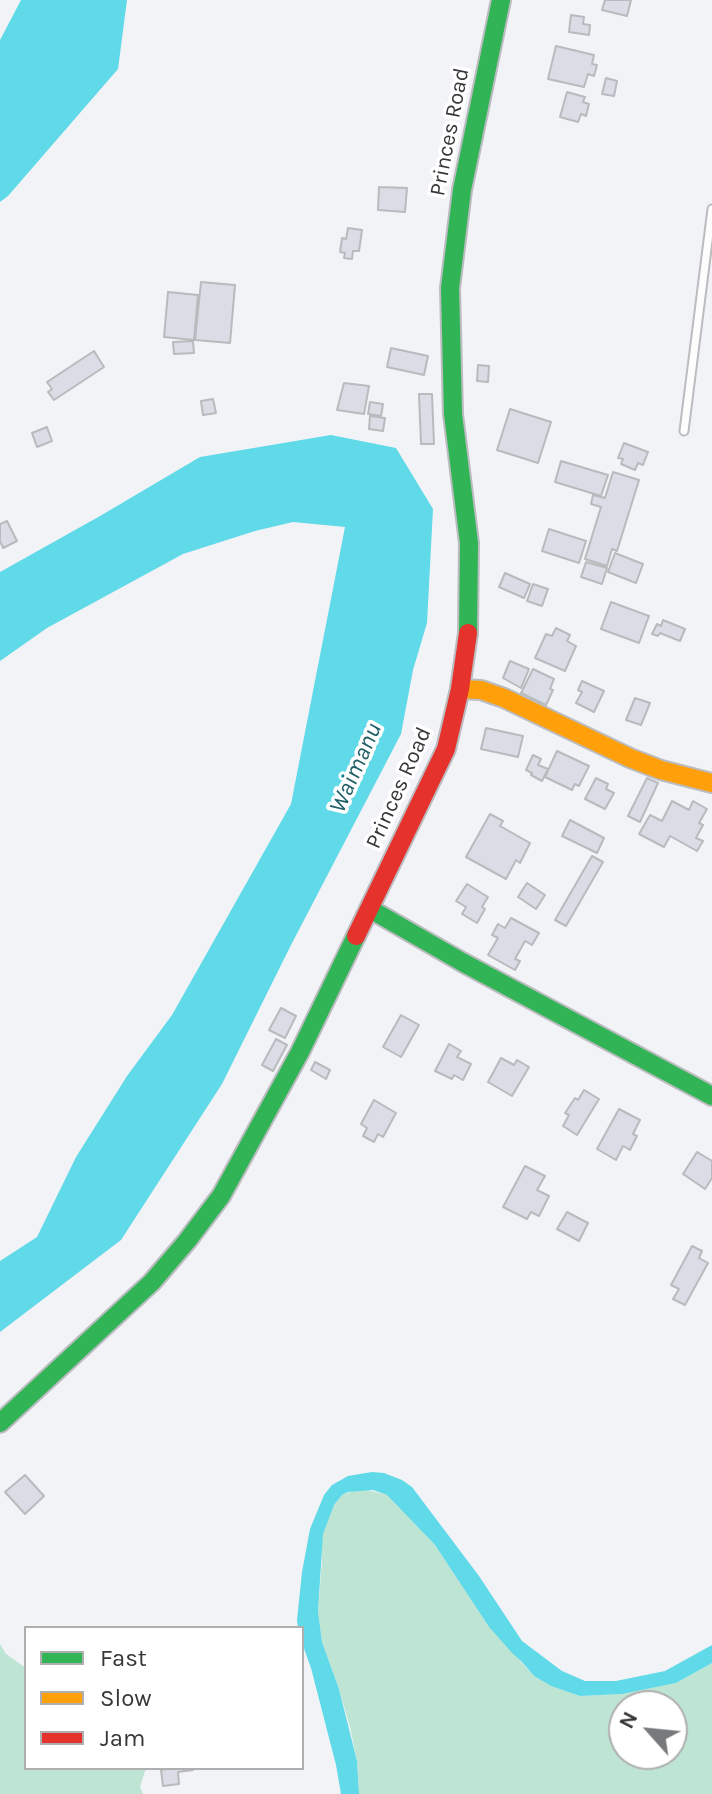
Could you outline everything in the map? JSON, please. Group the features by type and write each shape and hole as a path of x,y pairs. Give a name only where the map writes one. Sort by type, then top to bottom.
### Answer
{"main road":[{"name":"Princes Road","path":"0,1423 152,1282 221,1196 300,1052 446,749 460,689 468,631 469,543 453,414 450,288 462,190 501,0"},
{"path":"460,689 481,690 504,698 630,758 661,770 712,783"},
{"path":"370,909 712,1096"}],"lane":[{"path":"684,431 712,209"}],"green space":[{"path":"367,1490 387,1495 435,1545 489,1627 534,1676 580,1696 608,1695 608,1770 688,1770 688,1690 642,1690 676,1683 712,1663 712,1794 359,1794 357,1761 350,1727 322,1642 318,1611 324,1528 342,1495"},
{"path":"0,1644 6,1654 24,1667 24,1770 146,1770 140,1787 143,1794 0,1794"}],"water":[{"path":"21,0 127,0 118,69 0,202 0,40"},
{"name":"Waimanu","path":"331,435 396,448 433,509 427,623 413,670 401,734 222,1084 121,1240 0,1332 0,1261 37,1237 76,1157 127,1076 172,1015 291,804 345,527 293,522 183,554 47,628 0,661 0,572 200,457"},
{"path":"372,1472 384,1473 412,1487 479,1576 522,1641 562,1671 585,1681 616,1681 665,1671 712,1645 712,1663 676,1683 642,1690 608,1690 608,1695 580,1696 551,1686 534,1676 489,1627 435,1545 387,1495 373,1490 348,1492 334,1505 323,1534 318,1611 322,1642 339,1689 357,1761 359,1794 341,1794 304,1649 304,1626 298,1626 297,1620 310,1529 324,1495 332,1485 348,1476"}],"building":[{"path":"605,0 631,0 627,16 602,10"},
{"path":"571,15 584,17 583,24 590,25 589,35 569,32"},
{"path":"556,46 594,55 592,64 597,65 594,76 588,74 584,87 548,79"},
{"path":"606,78 617,81 614,96 602,94"},
{"path":"567,92 585,97 583,102 589,104 586,116 581,114 578,122 560,117"},
{"path":"379,187 407,188 405,212 378,210"},
{"path":"348,228 362,230 359,251 353,251 352,259 344,258 345,253 340,252 342,238 346,239"},
{"path":"201,282 235,285 230,343 195,340"},
{"path":"168,292 198,295 194,340 164,337"},
{"path":"193,341 194,353 174,354 173,342"},
{"path":"391,348 428,356 424,375 387,367"},
{"path":"94,351 104,367 54,400 48,392 52,389 47,382"},
{"path":"478,365 489,366 488,382 477,381"},
{"path":"344,383 369,386 364,414 337,410"},
{"path":"419,394 432,394 434,444 421,444"},
{"path":"213,399 216,413 203,415 201,401"},
{"path":"370,402 383,404 381,416 368,414"},
{"path":"510,409 551,422 538,463 497,450"},
{"path":"370,416 385,418 383,431 369,429"},
{"path":"47,427 52,441 37,447 32,433"},
{"path":"624,443 648,452 643,465 638,463 635,470 621,464 623,459 618,458"},
{"path":"561,461 608,475 601,496 555,482"},
{"path":"613,472 639,480 617,551 612,549 607,566 585,559 601,507 591,504 593,495 605,498"},
{"path":"7,521 17,541 3,548 0,524"},
{"path":"549,529 586,541 579,563 542,551"},
{"path":"615,553 643,564 636,583 608,572"},
{"path":"586,562 607,568 602,584 581,577"},
{"path":"505,573 530,584 524,598 499,587"},
{"path":"533,584 548,589 542,606 527,601"},
{"path":"611,602 649,616 639,643 601,629"},
{"path":"663,620 685,629 680,641 660,633 658,636 652,634"},
{"path":"556,628 570,635 567,641 576,646 565,671 535,658 546,634 552,636"},
{"path":"510,661 529,669 521,688 503,678"},
{"path":"533,669 554,679 546,705 521,693"},
{"path":"582,681 604,691 594,712 576,703 582,692 578,690"},
{"path":"635,698 650,703 641,725 626,720"},
{"path":"486,728 523,736 518,757 481,749"},
{"path":"557,751 589,766 579,786 575,784 572,790 545,777"},
{"path":"533,755 541,759 538,765 548,769 542,781 526,770"},
{"path":"596,778 608,784 606,789 614,793 605,809 585,799"},
{"path":"647,778 658,783 640,822 628,816"},
{"path":"672,801 689,810 693,801 707,809 699,823 703,825 696,838 703,841 697,851 670,836 664,847 639,834 650,815 662,821"},
{"path":"490,814 503,821 500,826 530,843 520,863 516,860 506,879 466,857"},
{"path":"570,820 604,838 597,853 562,836"},
{"path":"592,856 603,862 566,926 555,920"},
{"path":"527,883 545,895 536,909 518,897"},
{"path":"467,884 488,897 477,923 462,914 466,907 456,901"},
{"path":"511,918 539,933 532,945 525,941 515,959 520,961 515,970 488,955 498,938 492,935 498,924 505,928"},
{"path":"281,1008 296,1016 285,1038 269,1030"},
{"path":"401,1015 419,1025 401,1057 383,1047"},
{"path":"276,1039 287,1045 273,1071 262,1065"},
{"path":"449,1044 461,1051 457,1057 471,1064 463,1080 454,1075 452,1079 435,1071"},
{"path":"501,1058 514,1065 517,1060 529,1067 512,1096 488,1082"},
{"path":"315,1062 330,1070 326,1079 311,1070"},
{"path":"584,1090 599,1099 577,1135 563,1126 569,1115 565,1113"},
{"path":"374,1100 396,1113 383,1137 378,1134 374,1142 363,1136 367,1128 361,1124"},
{"path":"619,1109 640,1120 630,1150 623,1146 616,1160 597,1149"},
{"path":"697,1152 712,1161 712,1178 705,1189 683,1174"},
{"path":"525,1166 545,1176 537,1190 549,1196 539,1216 531,1212 527,1219 503,1207"},
{"path":"567,1212 588,1223 579,1241 557,1229"},
{"path":"692,1246 702,1251 699,1258 708,1263 685,1305 673,1299 679,1289 671,1285"},
{"path":"25,1475 44,1496 25,1514 5,1492"},
{"path":"161,1770 193,1770 178,1772 179,1784 163,1786"}],"traffic: fast":[{"path":"468,633 469,543 453,414 450,288 462,190 501,0"},
{"path":"370,909 712,1096"},
{"path":"0,1423 152,1282 221,1196 300,1052 356,936"}],"traffic: slow":[{"path":"460,689 481,690 504,698 630,758 661,770 712,783"}],"traffic: jam":[{"path":"356,936 446,749 460,689 468,633"}]}
